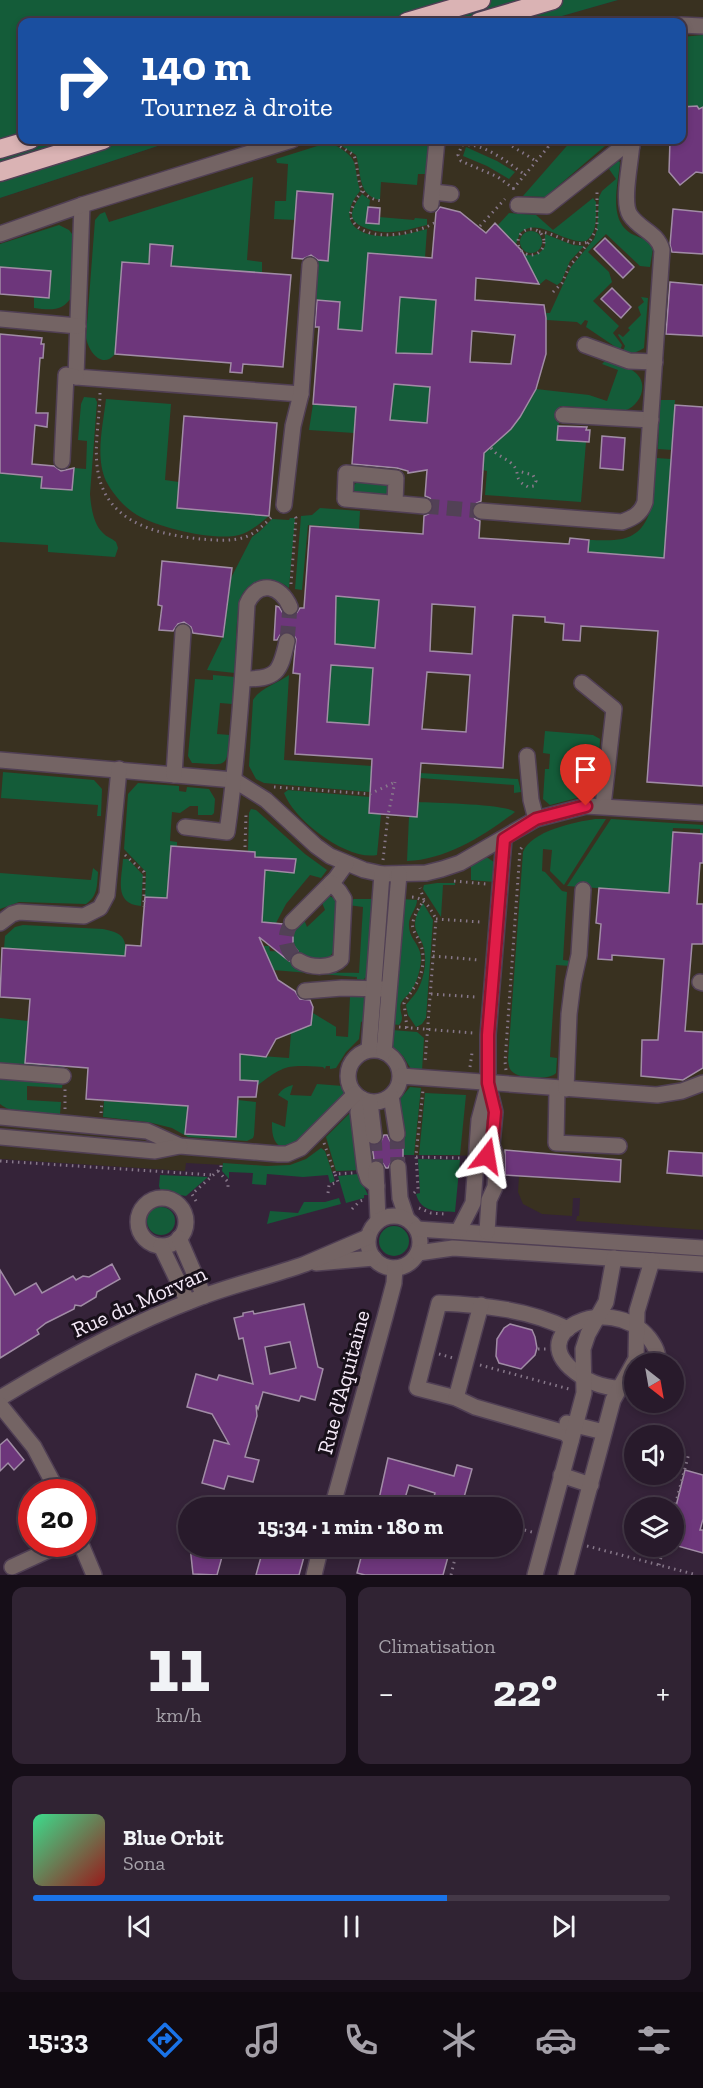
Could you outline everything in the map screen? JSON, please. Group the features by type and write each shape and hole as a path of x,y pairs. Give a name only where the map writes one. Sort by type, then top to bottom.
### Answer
{"highway":[{"path":"420,18 481,0"},
{"path":"492,18 553,0"},
{"path":"0,149 18,144"},
{"path":"0,172 90,144"}],"street":[{"path":"686,25 703,26"},
{"path":"0,234 82,205 279,144"},
{"path":"437,144 432,198 451,194"},
{"path":"518,205 547,206 628,144"},
{"path":"481,511 622,522 637,515 645,502 662,250 656,238 632,219 626,207 632,144"},
{"path":"76,377 82,205"},
{"path":"284,505 293,426 301,394 310,264"},
{"path":"0,319 78,326"},
{"path":"585,345 629,361 656,362"},
{"path":"62,461 66,375 301,394"},
{"path":"563,415 651,420"},
{"path":"395,503 424,506"},
{"path":"184,827 227,832 243,679 247,604 249,598 261,588 269,588 282,593 290,607"},
{"path":"174,775 183,632"},
{"path":"243,679 264,678 276,672 281,666 287,640"},
{"path":"582,683 614,709 603,806"},
{"path":"527,756 531,800 536,819"},
{"path":"0,760 234,780 266,800 316,846 346,864 382,874 395,867 415,874 434,872 460,863 536,819 586,806 703,813"},
{"path":"0,923 19,912 84,916 100,908 107,895 119,769"},
{"path":"487,1232 489,1200 495,1187 495,1156 492,1145 495,1112 481,1035 504,839"},
{"path":"291,922 331,883 346,864"},
{"path":"377,1051 395,867"},
{"path":"377,1051 386,1026 382,989 382,874"},
{"path":"299,962 308,966 331,966 341,959 344,899 331,883"},
{"path":"583,890 579,955 569,1014 556,1143 619,1146"},
{"path":"305,991 342,988 382,989"},
{"path":"0,1117 147,1131 180,1146 222,1151 287,1154 301,1148 362,1099 378,1102 391,1096 400,1084 401,1076 396,1061 377,1051 356,1057 349,1070 349,1083 362,1099 373,1132 397,1130 391,1096"},
{"path":"0,1071 64,1079"},
{"path":"401,1076 657,1095 682,1091 703,1083"},
{"path":"459,1230 473,1203 478,1120 488,1083"},
{"path":"362,1099 358,1112 365,1170 368,1179 377,1186"},
{"path":"0,1137 155,1151 180,1146"},
{"path":"398,1167 400,1198 412,1224 420,1237 418,1253 404,1266 385,1267 374,1258 368,1246 368,1237 378,1221 387,1216 397,1216 412,1224 459,1230 703,1248"},
{"path":"376,1168 378,1221"},
{"path":"155,1199 170,1200 182,1209 185,1226 179,1238 174,1243 161,1246 149,1243 141,1234 140,1213 148,1202 155,1199"},
{"name":"Rue du Morvan","path":"0,1398 97,1342 188,1302 304,1264 368,1237"},
{"path":"179,1238 204,1296"},
{"path":"161,1246 188,1302"},
{"path":"418,1253 453,1248 703,1264"},
{"name":"Rue du Morvan","path":"304,1264 374,1258"},
{"path":"535,1575 584,1393 583,1350 588,1334 608,1297 614,1258"},
{"path":"637,1353 638,1306 652,1261"},
{"name":"Rue d'Aquitaine","path":"335,1497 385,1317 395,1268"},
{"path":"567,1329 555,1322 494,1306 439,1303 417,1388 562,1432 567,1434 571,1441"},
{"path":"456,1398 481,1305"},
{"path":"624,1387 607,1387 583,1378 568,1366 561,1356 559,1344 567,1329 577,1322 599,1317 619,1320 636,1326 654,1344 658,1353"},
{"path":"566,1575 613,1400 624,1390"},
{"path":"456,1398 477,1399 604,1432"},
{"path":"0,1404 34,1447 51,1479"},
{"path":"561,1475 591,1485"},
{"path":"12,1567 34,1557"},
{"path":"86,1557 94,1575"},
{"path":"314,1575 318,1557"}],"path":[{"path":"336,144 354,155 362,191 371,200 382,201"},
{"path":"514,189 498,177 460,160 458,155 462,145 469,144 487,151 509,162 525,175"},
{"path":"508,144 536,162"},
{"path":"543,144 548,147"},
{"path":"480,226 551,144"},
{"path":"362,191 350,214 354,224 368,232 396,234 426,228 436,222"},
{"path":"554,292 562,283 576,255 590,241 597,228 597,192"},
{"path":"539,232 544,239 542,248 536,254 524,252 518,242 521,234 532,229 574,243 590,241"},
{"path":"100,379 97,469 103,490 113,504 125,516 156,531 174,536 222,540 247,537 284,505 296,518 290,607"},
{"path":"491,448 496,455 518,471 533,475 536,481 534,486 528,487 522,483 518,478 518,471"},
{"path":"268,787 370,794 395,782 382,860 395,867"},
{"path":"509,1084 510,1074 505,1062 520,850 531,838"},
{"path":"120,862 121,853 144,873 144,908"},
{"path":"406,1028 403,1006 418,985 423,959 422,950 412,926 413,919 424,900 415,874"},
{"path":"484,883 484,893"},
{"path":"480,932 482,912"},
{"path":"436,919 481,922"},
{"path":"478,969 479,951"},
{"path":"433,956 478,960"},
{"path":"475,1006 477,988"},
{"path":"430,994 476,997"},
{"path":"468,1082 481,1035 474,1024"},
{"path":"386,1026 508,1038"},
{"path":"64,1079 65,1112"},
{"path":"417,1158 462,1158 462,1155"},
{"path":"0,1161 213,1175"},
{"path":"196,1201 192,1194 221,1168 221,1161"},
{"path":"218,1171 228,1182 228,1191"},
{"path":"328,1193 329,1185 338,1182 335,1174 359,1172"},
{"path":"352,1209 360,1201"},
{"path":"538,1349 546,1349"},
{"path":"433,1353 569,1389"},
{"path":"677,1497 689,1453"},
{"path":"523,1530 545,1535"},
{"path":"575,1543 697,1575"},
{"path":"451,1575 455,1557"},
{"path":"659,1565 661,1557"}],"shaded area":[{"path":"618,0 703,0 703,1230 576,1221 579,1216 580,1198 573,1198 572,1216 542,1214 523,1204 518,1192 519,1176 503,1175 504,1156 403,1155 404,1167 332,1172 186,1163 185,1171 0,1159 0,198 164,144 686,144 686,18 555,18"}],"green space":[{"path":"0,0 618,0 555,18 18,18 18,144 164,144 0,198"},
{"path":"703,35 703,107 699,109 697,106 691,108 686,105 686,37"},
{"path":"324,144 333,144 354,161 360,191 354,199 349,215 354,227 369,234 385,236 403,235 427,229 425,258 368,253 354,433 309,430 313,404 338,405 344,330 338,329 340,302 312,299 314,260 328,260 333,194 297,191 295,220 274,219 275,201 286,201 288,164 277,163 276,159"},
{"path":"339,144 429,144 426,174 418,174 417,185 381,182 380,200 367,194 364,189 356,155"},
{"path":"568,144 607,144 545,197 523,196"},
{"path":"466,147 515,172 509,179 463,156"},
{"path":"618,161 620,162 616,203 620,221 626,229 647,241 653,248 650,267 640,266 606,234 588,252 609,272 612,282 593,301 619,326 613,333 622,345 620,350 586,327 588,321 585,320 581,325 577,322 547,320 546,313 550,313 571,267 594,239 597,230 599,197 602,191 616,179 609,169"},
{"path":"253,177 247,260 262,262 262,273 122,262 115,354 105,360 96,357 86,337 95,220 100,214 105,212 109,222"},
{"path":"362,194 370,200 367,223 379,224 379,217 414,220 415,218 427,219 427,225 402,231 385,232 361,226 353,219 352,211"},
{"path":"593,198 596,202 595,223 593,233 586,241 569,239 535,228 520,233 516,244 498,225 509,213 536,215 553,230"},
{"path":"59,225 69,230 75,238 72,296 65,305 60,307 34,308 34,297 49,298 51,271 0,267 0,244"},
{"path":"531,231 539,234 542,242 539,250 531,253 523,250 520,242 523,234"},
{"path":"545,234 573,245 584,246 570,261 561,282 557,285 546,279 539,285 523,254 533,255 541,251 545,246"},
{"path":"437,295 432,359 396,353 400,297 418,299"},
{"path":"641,297 648,298 644,348 634,352 623,351 625,346 618,335 623,337 630,330 628,328 641,315 638,307 644,302"},
{"path":"605,361 614,362 634,371 642,383 642,393 637,402 626,410 560,406 558,440 586,442 581,502 485,495 487,471 483,470 484,453 514,424 536,389 589,395 607,401 618,370 602,364"},
{"path":"394,384 430,387 427,423 390,420"},
{"path":"84,397 95,398 97,402 90,494 92,509 100,529 116,542 118,548 115,557 48,552 48,545 0,542 0,473 42,478 41,488 72,490 74,468 86,469 87,441 78,440 81,404"},
{"path":"106,399 171,404 165,480 179,482 178,508 269,516 243,534 216,536 172,529 132,512 112,491 103,472 100,451"},
{"path":"660,400 675,400 672,450 658,449"},
{"path":"656,458 671,459 664,558 588,552 589,540 622,539 633,535 642,527 648,517 654,494"},
{"path":"358,481 387,484 388,492 384,496 355,494 353,486"},
{"path":"320,508 360,511 359,529 308,525 302,590 295,589 301,516 312,515"},
{"path":"295,518 289,588 280,582 263,581 247,588 240,600 236,631 235,673 207,670 223,637 231,578 252,537 272,519 289,520"},
{"path":"336,596 379,600 375,648 335,644"},
{"path":"331,665 373,668 369,725 327,722"},
{"path":"213,675 235,677 232,704 220,703 217,734 230,735 228,755 223,763 192,763 188,756 195,679 213,680"},
{"path":"289,675 284,760 372,766 370,792 264,783 256,779 249,766 253,700 264,689"},
{"path":"545,731 593,735 600,739 598,773 581,797 550,805 543,799 545,769 549,769 550,754 543,753"},
{"path":"3,772 94,780 102,789 101,816 97,816 98,805 1,798"},
{"path":"420,773 518,779 521,792 514,793 514,785 420,778"},
{"path":"138,783 179,786 179,791 186,792 187,787 209,789 215,799 212,815 198,815 198,806 190,806 180,813 172,812 170,841 177,842 177,847 171,847 167,898 145,897 146,872 124,849 128,794"},
{"path":"288,790 370,797 369,813 381,814 377,855 351,852 323,836 310,826 290,804 284,793"},
{"path":"418,802 499,807 515,812 464,845 422,860 407,861 409,816 417,817"},
{"path":"251,809 256,810 305,854 327,870 321,878 310,875 286,904 276,923 262,922 266,857 255,857 255,852 248,852"},
{"path":"606,819 564,885 550,871 552,850 543,849 542,871 562,891 567,892 563,960 571,961 571,966 556,965 550,1057 557,1058 556,1073 542,1078 523,1077 511,1071 508,1060 523,852 535,838 544,833 566,825"},
{"path":"611,819 703,825 703,836 700,836 700,829 673,828 669,893 567,886"},
{"path":"484,858 494,862 494,882 471,880 471,866"},
{"path":"123,859 128,859 143,875 141,906 132,904 123,895 121,882"},
{"path":"93,868 98,872 96,890 86,904 19,902 0,909 0,873 91,880"},
{"path":"455,883 455,885 443,885 441,917 423,889 424,885"},
{"path":"329,896 336,899 338,906 333,952 329,958 306,961 292,940 294,930 303,917 307,927 325,910 321,900"},
{"path":"374,899 368,975 363,980 357,977 273,970 260,946 269,946 270,951 284,952 298,966 317,972 359,973 363,907 348,905 348,901"},
{"path":"402,899 417,900 409,926 410,933 420,952 421,961 415,984 401,1003 402,1019 399,1025 392,1024"},
{"path":"423,903 433,920 426,1018 416,1027 408,1015 406,1005 422,981 424,971 424,949 415,927 415,921"},
{"path":"23,925 109,930 122,936 125,956 4,948 5,936 15,927"},
{"path":"352,994 361,995 365,999 364,1021 361,1022 359,1039 346,1052 336,1068 294,1066 274,1073 257,1086 257,1081 240,1080 240,1065 224,1063 234,1022 248,1055 289,1058 291,1033 311,1025 313,1013 336,1027 336,1036 348,1037"},
{"path":"0,1018 28,1021 25,1064 63,1066 63,1071 0,1065"},
{"path":"392,1030 417,1032 424,1038 422,1071 411,1069 403,1056 392,1046"},
{"path":"0,1077 63,1081 62,1088 27,1086 27,1100 61,1102 60,1114 28,1113 6,1108 0,1104"},
{"path":"317,1084 343,1086 344,1095 297,1144 282,1148 274,1140 272,1122 285,1127 288,1101 278,1095 284,1088 293,1085 290,1095 311,1096"},
{"path":"410,1087 421,1088 414,1155 403,1155 400,1099"},
{"path":"425,1093 466,1095 460,1155 419,1155"},
{"path":"238,1100 256,1102 254,1135 247,1141 188,1137 172,1128 148,1122 103,1117 104,1101 188,1106 236,1137"},
{"path":"351,1112 361,1170 336,1171 326,1137"},
{"path":"321,1148 325,1151 335,1181 330,1183 328,1175 303,1177 267,1174 266,1185 252,1184 253,1173 229,1172 229,1179 222,1171 223,1163 290,1165 306,1159"},
{"path":"418,1159 460,1160 455,1212 431,1210 418,1200 416,1194 420,1193"},
{"path":"358,1174 368,1195 346,1203 338,1176"},
{"path":"160,1175 208,1177 186,1196 161,1192"},
{"path":"339,1198 341,1204 267,1224 270,1211 298,1213 304,1202 325,1202"},
{"path":"161,1207 171,1211 175,1221 171,1231 161,1235 151,1231 147,1221 151,1211"},
{"path":"394,1226 405,1230 409,1241 405,1252 394,1256 383,1252 379,1241 383,1230"}],"building":[{"path":"697,106 699,109 703,107 703,173 696,172 680,185 669,172 670,144 686,144 686,107"},
{"path":"297,191 333,194 328,261 318,260 311,255 303,259 292,258"},
{"path":"368,207 380,208 379,224 366,223"},
{"path":"440,207 460,212 486,233 495,223 522,251 539,284 476,278 475,300 544,305 546,318 546,354 536,389 511,429 484,453 481,501 473,505 471,511 475,519 480,521 479,538 569,544 570,538 589,540 588,552 664,558 675,405 703,407 703,786 647,782 658,631 581,626 580,641 563,640 564,624 545,622 545,617 513,615 503,768 421,763 417,817 369,813 372,759 295,754 300,674 293,673 296,639 293,634 285,632 274,640 276,606 289,617 295,615 300,608 304,608 310,526 423,534 424,516 432,512 434,506 430,498 425,496 427,470 408,473 408,471 397,468 352,464 356,407 313,404 319,327 315,327 317,300 340,302 338,329 362,331 368,253 432,258 436,212","holes":["400,297 436,300 432,354 396,353","472,331 515,335 511,364 470,362","394,384 430,387 427,423 390,420","336,596 379,600 375,648 335,644","432,604 475,607 472,654 430,651","331,665 373,668 369,725 327,722","427,672 470,675 466,732 422,729"]},
{"path":"673,209 703,212 703,254 672,252 670,245"},
{"path":"605,238 634,267 623,278 594,249"},
{"path":"150,244 173,246 171,266 291,275 283,367 243,364 242,373 230,372 231,363 115,354 122,262 149,264"},
{"path":"0,267 51,271 49,298 0,294"},
{"path":"670,282 703,285 703,336 666,334"},
{"path":"612,288 631,307 621,318 601,299"},
{"path":"0,334 42,338 43,358 40,358 36,413 48,413 47,427 35,425 32,464 54,466 61,471 74,468 72,490 41,488 42,477 0,473"},
{"path":"184,416 277,423 269,516 177,508"},
{"path":"558,426 587,427 586,430 590,430 589,442 557,440"},
{"path":"602,436 625,438 623,470 600,468"},
{"path":"162,561 232,568 223,637 193,633 191,627 184,622 178,624 173,631 159,630 162,606 158,605"},
{"path":"673,832 703,834 703,863 700,863 697,904 703,904 703,944 692,944 685,1031 703,1032 703,1068 683,1080 641,1076 642,1040 658,1040 664,959 612,955 612,960 598,959 601,924 596,923 599,888 669,893"},
{"path":"171,846 255,852 255,857 296,859 294,873 265,870 262,922 283,924 286,929 293,932 293,945 298,951 291,956 289,961 259,937 278,980 295,991 300,999 310,1000 313,1007 311,1025 276,1039 266,1057 240,1054 240,1080 258,1081 256,1097 238,1097 236,1137 185,1134 188,1106 86,1099 88,1068 25,1063 30,999 0,997 2,948 125,956 126,945 141,946 145,897 167,898"},
{"path":"384,1135 387,1135 394,1143 403,1142 403,1159 393,1159 388,1168 381,1161 374,1160 372,1145 380,1143"},
{"path":"505,1150 621,1160 620,1182 505,1175"},
{"path":"669,1151 703,1153 703,1176 667,1173"},
{"path":"112,1264 120,1279 97,1292 96,1297 81,1306 75,1305 74,1309 46,1323 37,1330 39,1334 0,1358 0,1270 15,1295 36,1283 42,1293 73,1276 76,1280 83,1276 89,1277"},
{"path":"304,1304 318,1367 323,1369 315,1400 301,1396 299,1401 263,1392 258,1409 256,1405 257,1416 245,1457 259,1460 253,1482 228,1476 224,1489 202,1483 214,1440 229,1444 212,1414 187,1407 196,1374 217,1380 219,1375 253,1384 243,1338 239,1339 234,1318 253,1311 254,1314","holes":["290,1342 296,1368 270,1374 265,1347"]},
{"path":"510,1324 532,1330 535,1337 537,1348 535,1355 521,1369 499,1363 496,1356 497,1339 504,1328"},
{"path":"7,1439 24,1460 14,1470 8,1463 0,1471 0,1445"},
{"path":"388,1458 454,1476 457,1465 472,1469 464,1497 434,1497 435,1493 409,1485 405,1497 379,1497"},
{"path":"685,1470 703,1475 703,1519 700,1530 703,1530 703,1553 684,1548 684,1497 678,1497 681,1485 684,1485"},
{"path":"191,1557 222,1557 217,1575 193,1574"},
{"path":"261,1557 304,1557 299,1575 256,1575"},
{"path":"361,1557 448,1557 443,1575 365,1575 357,1573"}],"tunnel":[{"path":"424,506 481,511"},
{"path":"287,641 290,607"},
{"path":"292,922 286,943 291,953 299,961"},
{"path":"397,1134 398,1167"},
{"path":"374,1136 376,1169"}],"route":[{"path":"487,1156 492,1145 495,1112 488,1083 488,1035 504,839 536,819 586,806"}]}
